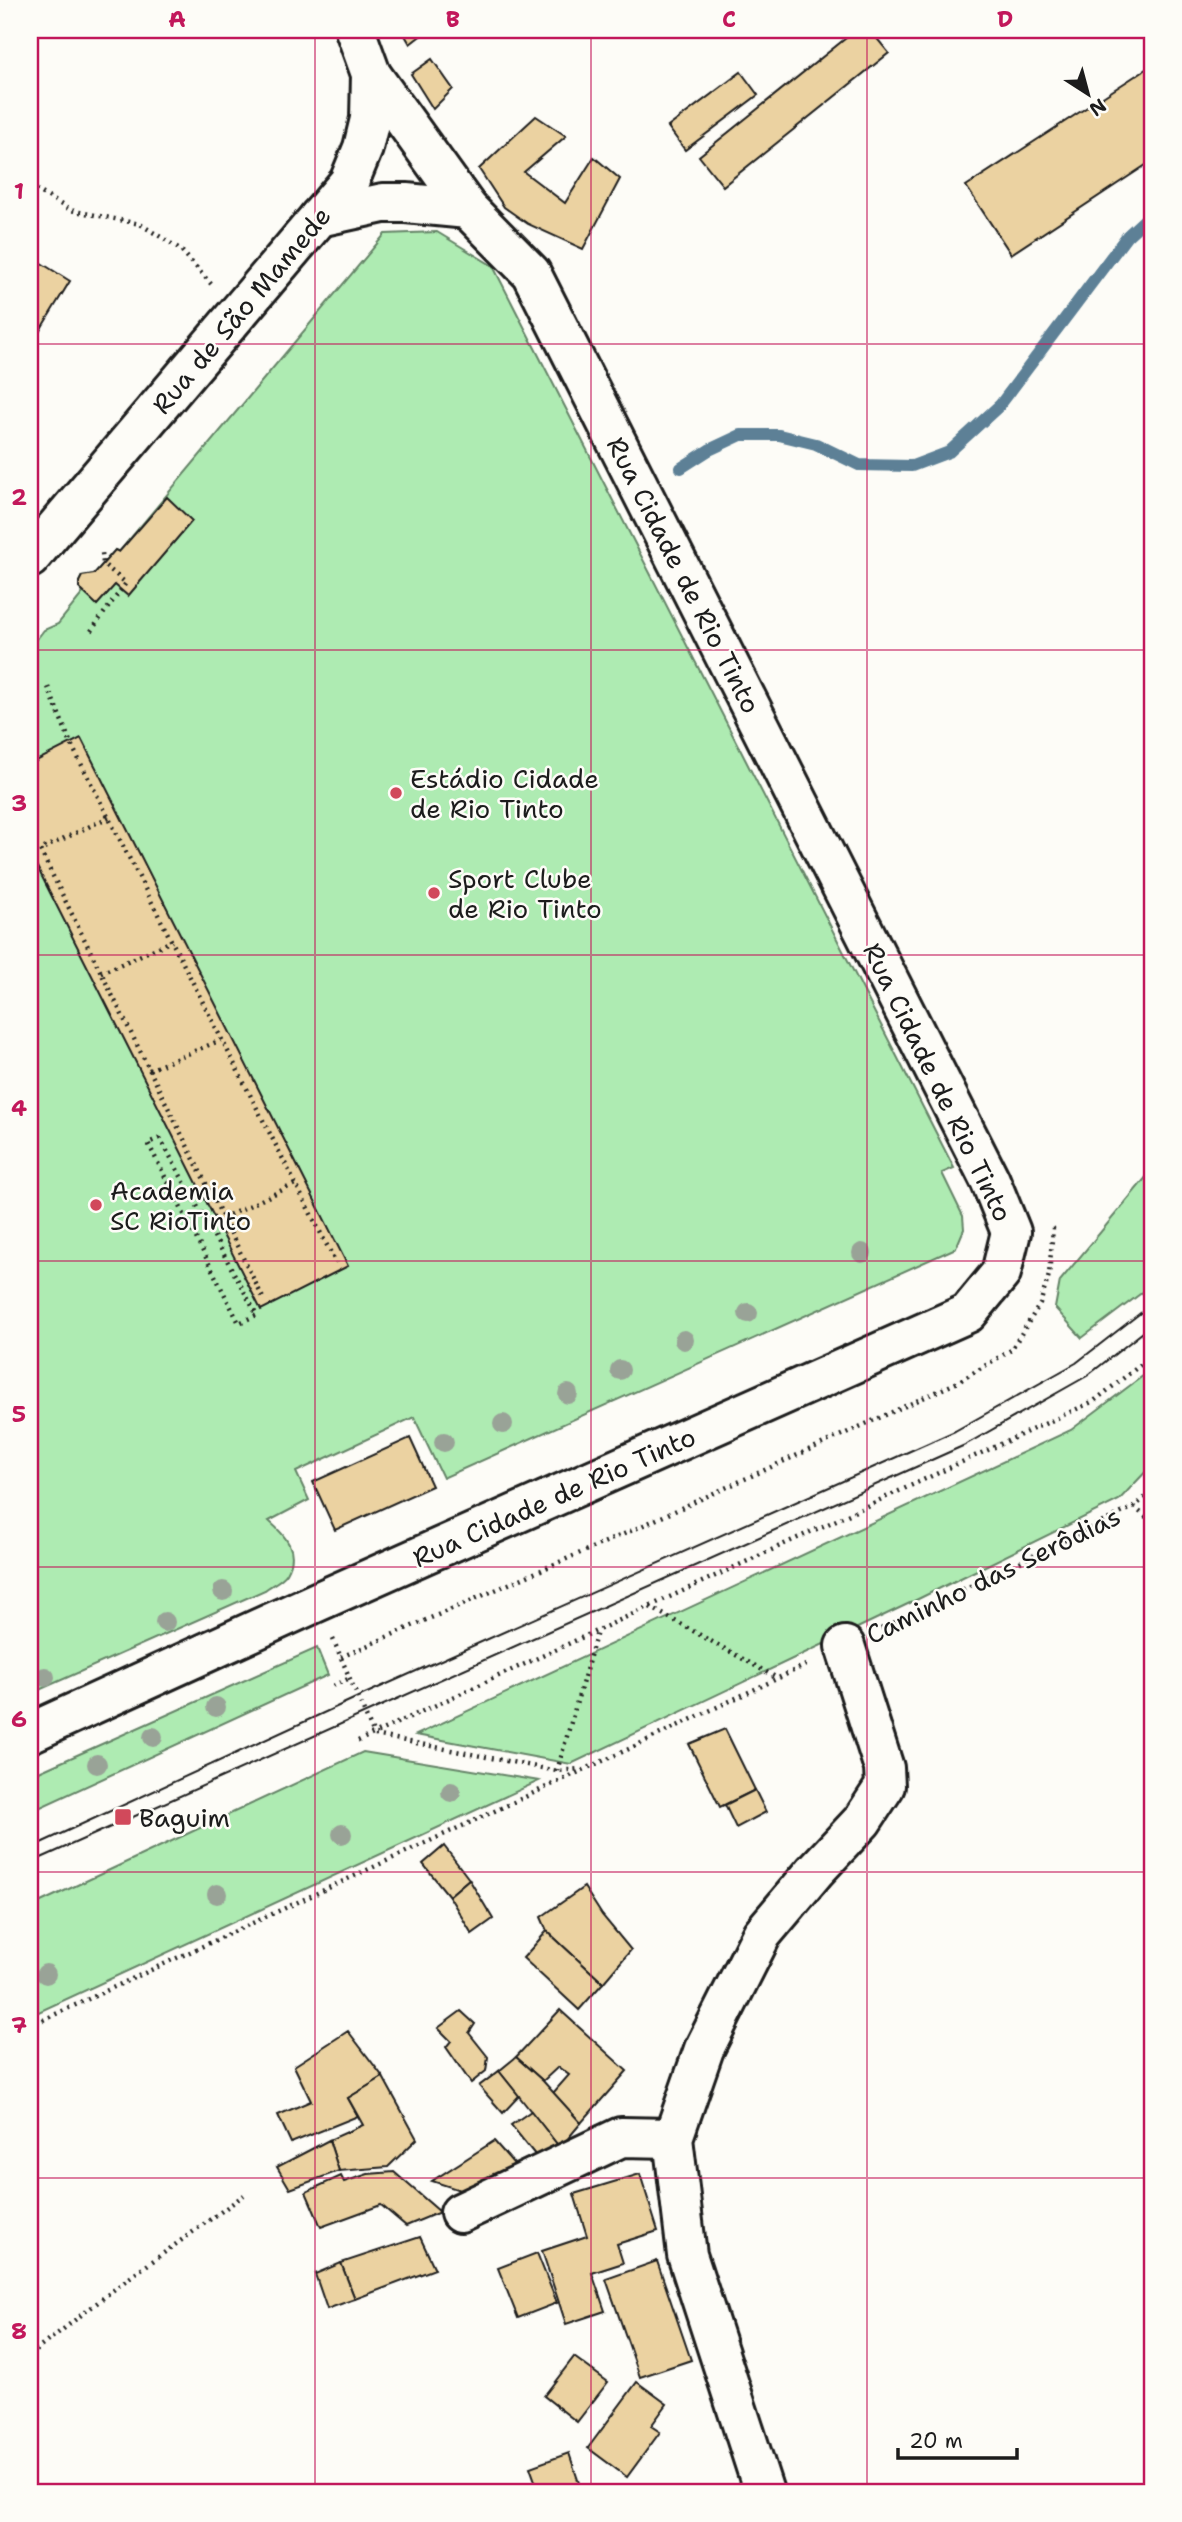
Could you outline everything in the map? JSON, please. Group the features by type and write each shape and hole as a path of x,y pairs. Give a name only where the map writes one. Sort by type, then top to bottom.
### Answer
{"street":[{"name":"Rua de São Mamede","path":"30,558 349,182 363,148 370,119 371,74 355,30"},
{"name":"Rua Cidade de Rio Tinto","path":"30,1733 968,1312 1001,1273 1011,1233 990,1180 531,273 468,209 371,74"},
{"path":"319,217 383,203 468,209"},
{"name":"Caminho das Serôdias","path":"673,2138 705,2049 762,1934 862,1821 885,1786 884,1768 845,1646"},
{"path":"460,2213 621,2137 673,2138 687,2255 764,2492"}],"path":[{"path":"30,186 70,210 140,224 180,249 215,287"},
{"path":"91,631 126,583 103,564 102,552"},
{"path":"48,687 71,744 336,1263"},
{"path":"109,817 40,850 264,1300"},
{"path":"101,973 172,941"},
{"path":"149,1070 221,1040"},
{"path":"160,1138 257,1315 239,1323 148,1143 160,1138"},
{"path":"223,1219 295,1184"},
{"path":"374,1735 341,1657 624,1534 958,1382 1011,1350 1040,1304 1049,1275 1053,1228 1047,1216"},
{"path":"358,1741 1094,1401 1152,1356"},
{"path":"1134,1507 1152,1492"},
{"name":"Caminho das Serôdias","path":"845,1646 1134,1507 1152,1522"},
{"path":"650,1607 778,1678"},
{"path":"557,1771 597,1632"},
{"path":"30,2026 845,1646"},
{"path":"333,1686 350,1678"},
{"path":"374,1735 557,1771 586,1768"},
{"path":"30,2355 125,2281 244,2195"}],"green space":[{"name":"Estádio Cidade de Rio Tinto","path":"437,232 493,266 954,1168 942,1173 963,1216 964,1229 956,1248 443,1478 414,1417 296,1472 309,1500 269,1521 285,1538 291,1551 291,1565 283,1578 265,1590 30,1694 30,648 44,630 58,624 83,593 79,588 82,576 94,574 115,550 119,552 385,234"},
{"path":"1152,1170 1152,1285 1082,1338 1055,1308 1060,1281"},
{"path":"1152,1369 1152,1465 1119,1500 571,1764 416,1735 1071,1430"},
{"path":"317,1648 328,1675 30,1812 30,1776"},
{"path":"363,1752 539,1781 30,2016 30,1907"}],"building":[{"path":"402,30 428,30 410,44"},
{"path":"856,30 870,30 889,53 723,186 699,156"},
{"path":"432,59 453,89 433,109 411,74"},
{"path":"1152,65 1152,161 1011,254 966,186"},
{"path":"741,72 758,95 685,150 668,127"},
{"path":"536,116 566,136 524,172 565,203 594,157 620,179 583,249 528,224 504,207 479,169"},
{"path":"30,256 70,281 42,327 30,320"},
{"path":"30,320 42,327 30,348"},
{"path":"167,497 192,521 128,596 115,585 97,605 79,588 82,576 94,574 115,550 119,552"},
{"path":"81,738 348,1266 261,1310 30,853 30,764"},
{"path":"410,1438 432,1486 335,1530 313,1482"},
{"path":"725,1729 755,1790 720,1807 689,1744"},
{"path":"755,1790 766,1812 736,1828 725,1805"},
{"path":"444,1846 469,1879 449,1896 423,1864"},
{"path":"469,1879 493,1919 472,1934 449,1896"},
{"path":"584,1887 602,1915 631,1950 603,1983 547,1931 541,1917"},
{"path":"547,1931 603,1983 579,2010 523,1958"},
{"path":"560,2010 627,2071 581,2123 553,2093 569,2075 558,2067 543,2081 516,2057"},
{"path":"461,2011 475,2024 469,2033 488,2057 486,2071 471,2083 446,2047 451,2041 438,2028"},
{"path":"348,2031 383,2077 348,2098 358,2116 291,2143 278,2115 311,2101 294,2066"},
{"path":"516,2057 543,2081 581,2123 560,2148 499,2071"},
{"path":"499,2071 519,2096 503,2113 479,2086"},
{"path":"383,2077 417,2139 388,2167 339,2171 329,2140 363,2125 348,2098"},
{"path":"531,2111 560,2148 536,2156 511,2125"},
{"path":"329,2140 339,2171 290,2189 277,2167"},
{"path":"494,2141 514,2164 515,2171 469,2193 432,2181"},
{"path":"394,2172 440,2212 406,2226 381,2205 321,2227 306,2192 341,2176 344,2182 368,2174"},
{"path":"640,2174 658,2231 617,2244 623,2263 592,2273 605,2311 566,2324 542,2251 587,2236 574,2194"},
{"path":"420,2237 435,2269 355,2299 341,2263"},
{"path":"537,2253 557,2303 518,2318 498,2268"},
{"path":"657,2261 691,2360 640,2377 606,2279"},
{"path":"341,2263 355,2299 327,2309 315,2274"},
{"path":"574,2357 608,2382 577,2422 544,2396"},
{"path":"637,2382 667,2404 651,2426 660,2432 627,2477 588,2448"},
{"path":"569,2453 582,2492 539,2492 530,2467"}],"waterway":[{"path":"681,468 709,450 741,435 779,435 816,444 859,465 912,466 949,452 1000,405 1127,236 1152,213"}],"tram line":[{"path":"30,1848 358,1697 955,1431 1076,1363 1152,1304"},
{"path":"30,1863 965,1445 1087,1376 1152,1325"}],"place":[{"name":"Estádio Cidade de Rio Tinto","path":"396,793"},
{"name":"Sport Clube de Rio Tinto","path":"434,893"},
{"name":"Academia SC RioTinto","path":"96,1205"},
{"name":"Baguim","path":"123,1817"}]}
